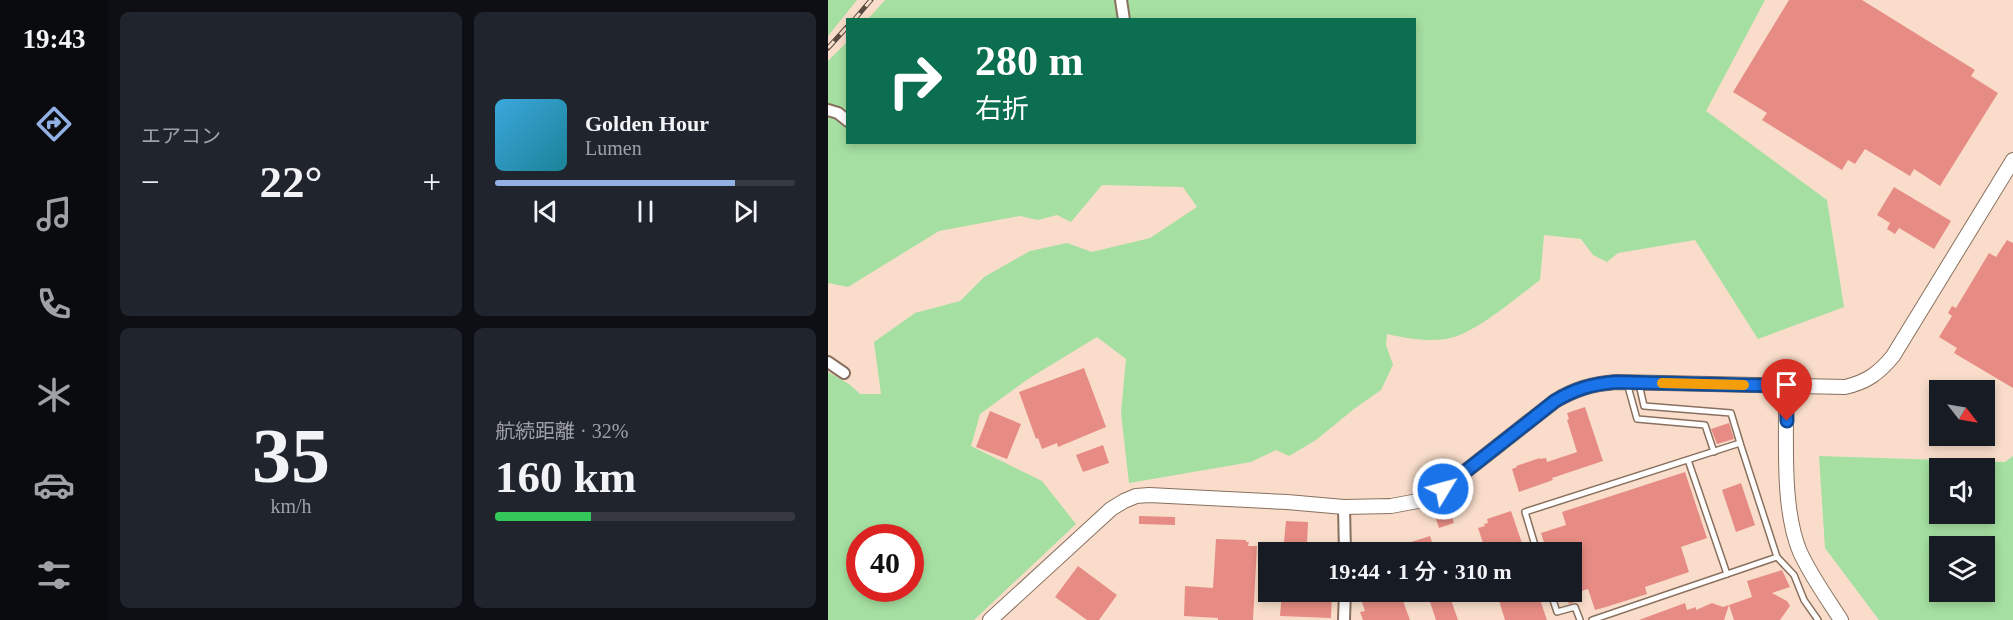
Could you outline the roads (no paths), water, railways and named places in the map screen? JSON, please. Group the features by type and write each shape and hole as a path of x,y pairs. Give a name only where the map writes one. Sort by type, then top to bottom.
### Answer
{"street":[{"path":"1121,0 1124,18"},
{"path":"828,110 838,113 846,119"},
{"path":"990,620 1111,509 1136,496 1287,502 1344,507 1391,506 1418,501 1443,489 1555,401 1574,390 1593,384 1632,382 1845,387 1862,383 1880,372 1893,356 2013,160"},
{"path":"828,362 844,373"},
{"path":"1786,386 1790,520 1800,552 1808,568 1842,620"},
{"path":"1344,507 1345,542"},
{"path":"1344,620 1345,602"}],"lane":[{"path":"1632,382 1644,406 1731,413 1777,557 1794,575 1804,600 1818,620"},
{"path":"1632,382 1637,419 1705,425 1714,452"},
{"path":"1534,542 1525,512 1740,443"},
{"path":"1688,460 1727,574"},
{"path":"1592,620 1777,557"},
{"path":"1554,602 1557,612 1575,607 1580,620"}],"railway":[{"path":"856,18 871,0"},
{"path":"828,48 846,28"}]}
